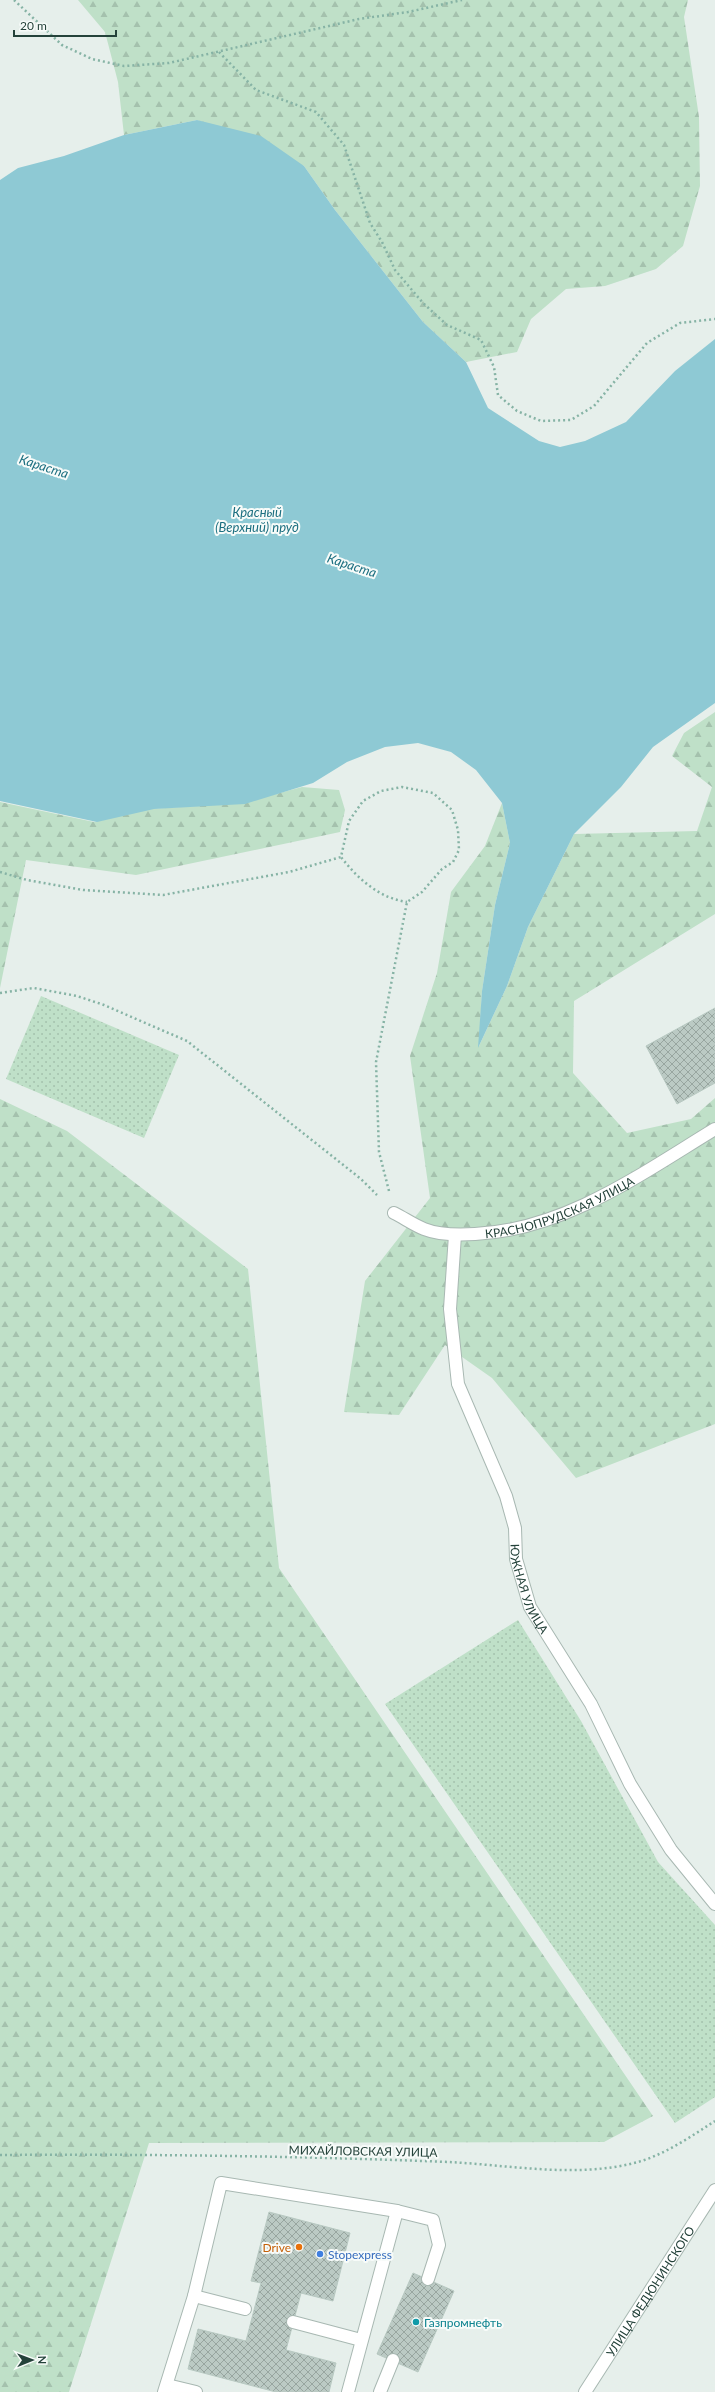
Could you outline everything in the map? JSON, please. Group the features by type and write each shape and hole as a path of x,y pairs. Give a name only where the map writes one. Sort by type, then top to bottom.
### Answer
{"street":[{"name":"КРАСНОПРУДСКАЯ УЛИЦА","path":"394,1213 424,1229 455,1235 502,1233 546,1221 621,1186 715,1128"},
{"name":"ЮЖНАЯ УЛИЦА","path":"455,1235 450,1309 458,1384 506,1496 516,1528 516,1559 530,1607 591,1704 630,1784 671,1850 715,1904"},
{"path":"196,2392 165,2388 194,2296 222,2183 397,2211 433,2220 439,2245 428,2279"},
{"name":"УЛИЦА ФЕДЮНИНСКОГО","path":"585,2392 715,2190"},
{"path":"348,2392 397,2211"},
{"path":"194,2296 245,2308"},
{"path":"293,2322 361,2340"},
{"path":"380,2392 393,2360"}],"path":[{"path":"14,0 62,45 92,59 124,66 169,63 359,19 408,12 462,0"},
{"path":"220,52 256,90 316,112 344,145 370,223 382,242 395,270 423,303 447,325 481,340 494,367 498,395 517,411 541,421 571,420 594,406 647,343 680,323 715,319"},
{"path":"402,787 433,793 452,810 458,830 459,850 453,862 442,869 422,892 407,902 390,900 355,875 341,858 349,821 363,801 381,791 402,787"},
{"path":"0,872 27,880 83,890 163,894 289,872 341,858"},
{"path":"394,1213 380,1152 376,1062 407,902"},
{"path":"0,993 34,988 77,996 104,1005 187,1041 361,1179 394,1213"},
{"name":"МИХАЙЛОВСКАЯ УЛИЦА","path":"0,2155 106,2154 449,2162 575,2170 634,2163 678,2145 715,2122"}],"green space":[{"path":"78,0 688,0 684,17 699,117 700,186 683,246 656,269 605,286 566,289 531,319 517,352 466,362 423,322 335,210 304,166 197,120 124,135 118,82 105,32"},
{"path":"715,712 715,914 574,1001 573,1073 627,1133 691,1119 715,1098 715,1424 576,1478 492,1378 445,1345 399,1415 344,1412 365,1281 430,1198 410,1056 437,973 451,892 485,846 502,803 510,843 495,905 482,991 479,1046 507,986 528,927 574,834 697,831 712,787 672,756 684,733"},
{"path":"302,787 339,790 345,810 340,832 136,875 26,860 0,988 0,802 94,822 150,809 242,803"},
{"path":"41,996 179,1055 144,1138 6,1079"},
{"path":"0,1099 67,1131 248,1269 279,1568 653,2116 604,2142 149,2143 69,2392 0,2392"},
{"path":"518,1620 581,1721 658,1862 715,1925 715,2097 675,2123 385,1704"}],"water":[{"name":"Красный (Верхний) пруд","path":"197,120 261,136 304,166 335,210 423,322 466,362 488,408 539,441 560,447 585,441 626,422 675,371 715,339 715,703 653,747 621,787 574,834 528,927 507,986 478,1048 482,991 495,905 510,843 502,803 476,770 451,752 418,743 385,747 347,762 313,783 245,804 154,809 97,822 0,801 0,180 18,168 64,156 124,135"}],"building":[{"path":"715,1008 715,1083 677,1104 646,1046"},
{"path":"269,2212 350,2233 333,2301 301,2293 286,2350 336,2363 329,2392 276,2392 188,2369 198,2329 246,2341 261,2283 251,2281"},
{"name":"Газпромнефть","path":"413,2273 454,2291 418,2372 377,2354"}],"place":[{"name":"Drive","path":"299,2247"},
{"name":"Stopexpress","path":"320,2254"},
{"name":"Газпромнефть","path":"416,2322"}],"water label":[{"name":"Караста","path":"44,466"},
{"name":"Караста","path":"352,565"}]}
